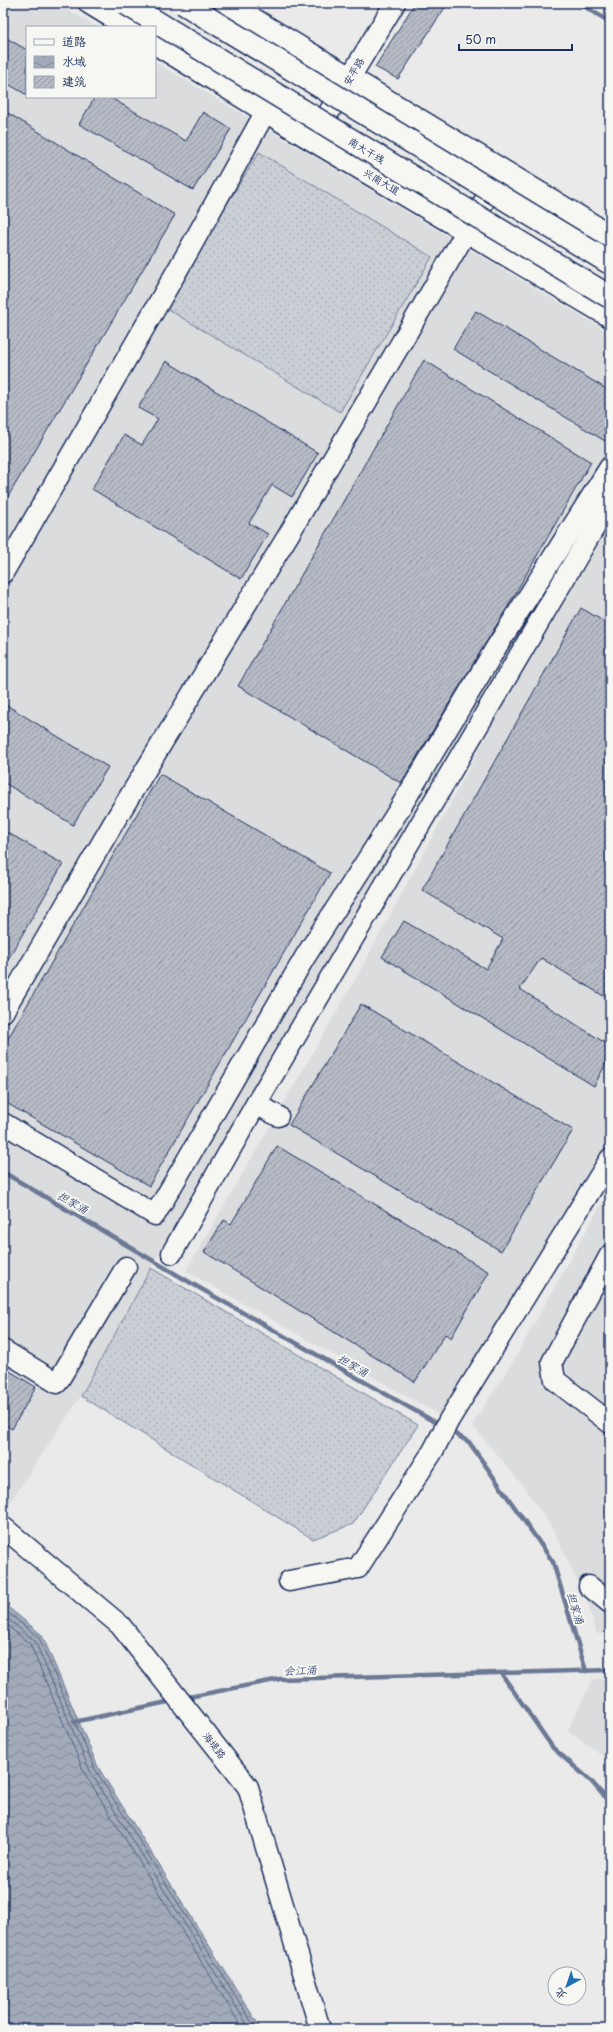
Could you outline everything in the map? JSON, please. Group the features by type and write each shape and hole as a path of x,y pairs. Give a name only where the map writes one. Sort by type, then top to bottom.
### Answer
{"main road":[{"path":"90,3 127,26"},
{"name":"南大干线","path":"125,3 610,297"},
{"path":"183,3 610,263"},
{"path":"226,3 610,236"},
{"name":"兴南大道","path":"156,44 313,140 610,316"}],"street":[{"name":"安平路","path":"313,140 395,3"},
{"path":"3,573 166,290 266,111"},
{"path":"3,1012 114,822 289,534 502,171"},
{"path":"3,1123 155,1215 305,957 398,813 501,640 610,467"},
{"path":"172,1253 256,1104 610,501"},
{"path":"256,1104 278,1116"},
{"path":"289,1580 358,1568 433,1452 449,1420 610,1159"},
{"path":"610,1254 561,1342 552,1362 555,1380 610,1423"},
{"path":"3,1350 57,1383 126,1267"},
{"name":"海堤路","path":"3,1527 120,1625 248,1787 320,2029"},
{"path":"589,1586 610,1603"}],"shaded area":[{"path":"3,3 57,3 95,26 26,26 26,98 156,98 156,63 610,333 610,493 151,1268 81,1396 5,1510 3,1508"},
{"path":"259,152 432,257 340,412 164,307"},
{"path":"610,519 610,1147 445,1418 186,1271 354,982 571,580"},
{"path":"610,1188 610,1633 597,1634 587,1601 552,1528 525,1488 472,1425 513,1362"},
{"path":"151,1268 418,1425 353,1524 313,1539 81,1396"},
{"path":"593,1679 610,1679 610,1761 568,1730"}],"water":[{"path":"3,1603 42,1635 98,1767 261,2029 3,2029"}],"building":[{"path":"415,3 448,3 398,79 375,67"},
{"path":"3,36 26,49 26,94 3,81"},
{"path":"94,98 111,98 186,141 203,112 231,129 193,190 79,124"},
{"path":"3,110 175,215 3,505"},
{"path":"476,311 610,391 610,444 453,349"},
{"path":"424,360 591,462 504,613 401,783 238,686"},
{"path":"166,361 318,453 292,497 272,485 249,523 268,534 241,579 92,489 124,435 142,445 158,419 138,408"},
{"path":"581,608 610,625 610,1000 541,958 520,989 610,1046 610,1056 594,1086 382,957 404,921 486,969 503,939 422,890"},
{"path":"3,703 108,767 73,825 3,782"},
{"path":"160,774 330,873 149,1186 3,1101 3,1047"},
{"path":"3,830 63,864 3,968"},
{"path":"361,1004 573,1130 501,1251 289,1125"},
{"path":"277,1146 489,1272 451,1338 445,1334 415,1382 204,1252 224,1220 231,1224"},
{"path":"3,1367 36,1387 12,1429 3,1423"}],"waterway":[{"path":"579,3 610,22"},
{"name":"担家涌","path":"3,1172 196,1286 440,1425"},
{"name":"担家涌","path":"448,1430 469,1442 553,1562 586,1671"},
{"name":"会江涌","path":"184,1698 280,1679 610,1670"},
{"path":"501,1673 553,1748 591,1781 610,1803"},
{"name":"会江涌","path":"74,1722 172,1701"}]}
